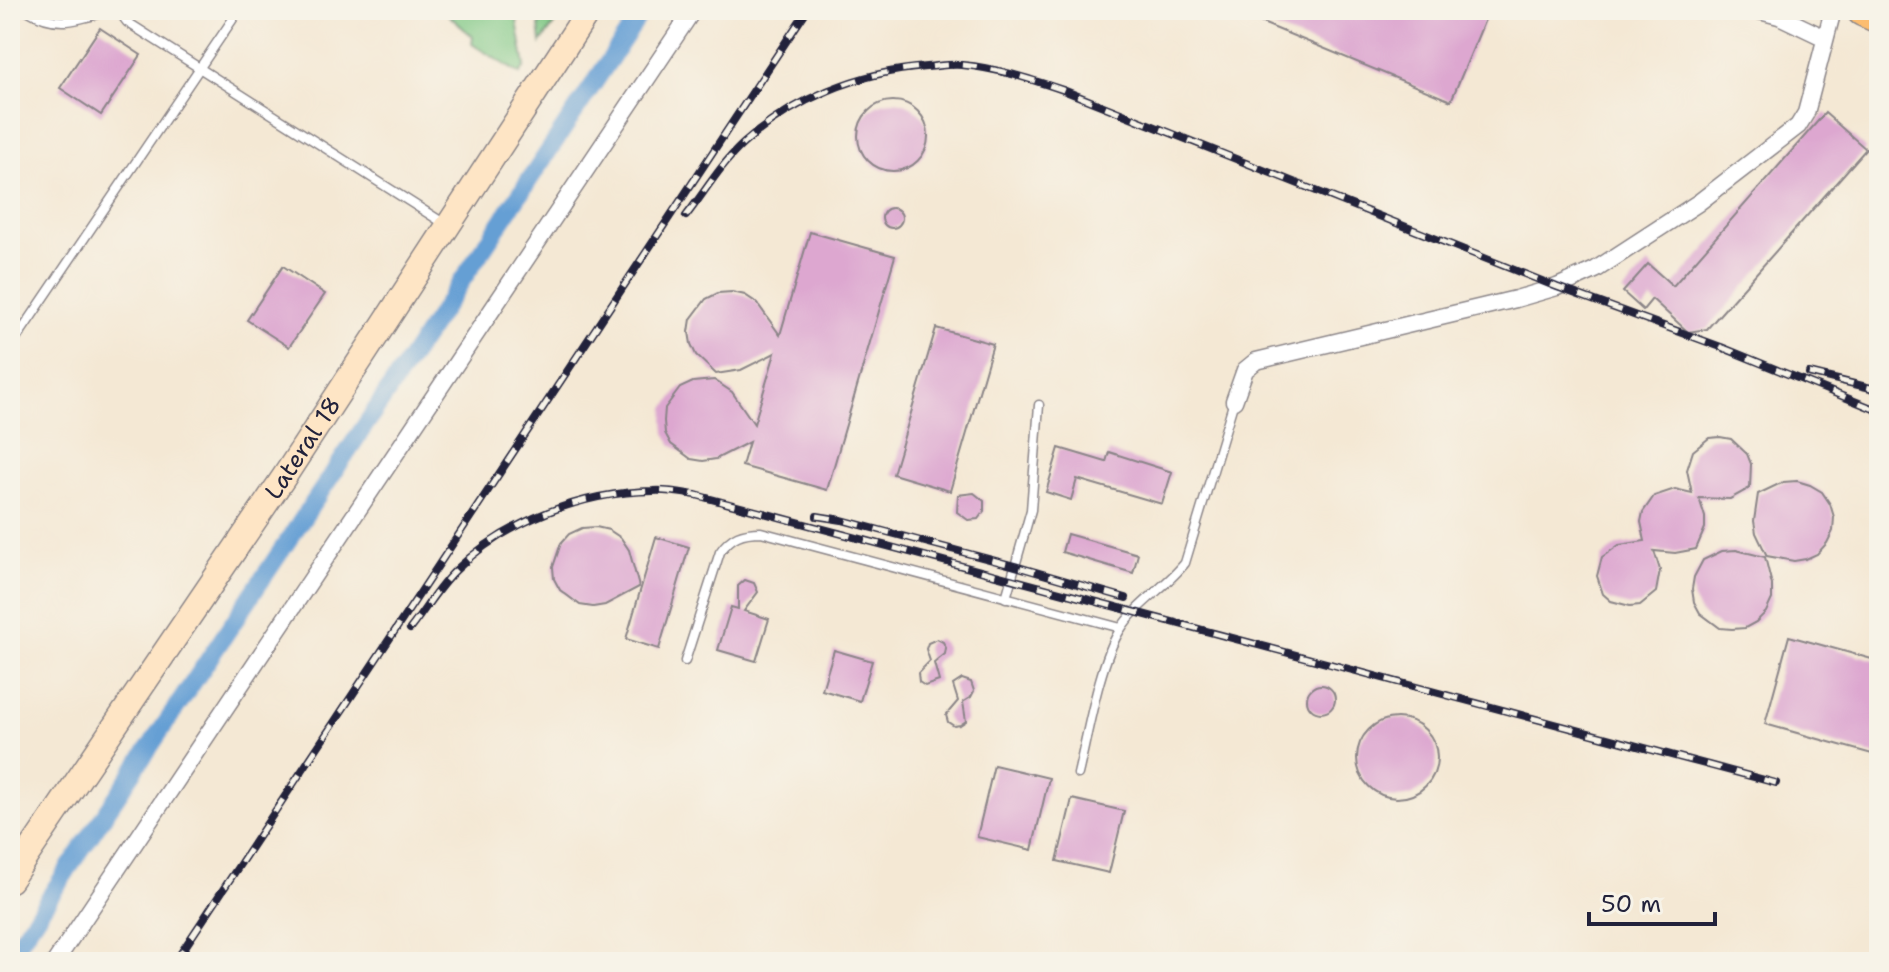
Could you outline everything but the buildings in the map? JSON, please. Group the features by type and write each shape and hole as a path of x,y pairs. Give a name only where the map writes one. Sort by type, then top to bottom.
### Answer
{"highway":[{"path":"1863,10 1879,17"}],"street":[{"name":"Lateral 18","path":"10,880 284,477 589,10"},
{"path":"55,962 693,10"},
{"path":"1756,10 1779,16 1825,38"},
{"path":"1234,401 1245,370 1267,357 1557,287 1595,270 1698,203 1798,126 1806,113 1833,10"}],"lane":[{"path":"27,10 41,19 56,22 73,22 111,10"},
{"path":"118,10 127,22 448,226"},
{"path":"10,348 239,10"},
{"path":"1078,774 1108,654 1121,628 1185,563 1234,401"},
{"path":"1006,598 1031,510 1039,405"},
{"path":"685,661 720,552 728,541 743,532 761,532 1121,628"}],"green space":[{"path":"443,10 504,10 509,13 515,10 522,14 517,21 525,66 520,74 472,44 473,37"},
{"path":"550,10 564,10 541,43 539,25"}],"waterway":[{"path":"10,956 643,10"}],"railway":[{"path":"175,962 807,10"},
{"path":"686,216 743,144 805,101 828,90 876,75 944,65 975,66 1063,90 1557,287 1721,347 1879,411"},
{"path":"1809,373 1879,390"},
{"path":"410,629 456,570 498,537 522,524 547,512 600,497 674,492 696,495 1776,783"},
{"path":"817,516 842,520 1126,598"}]}
